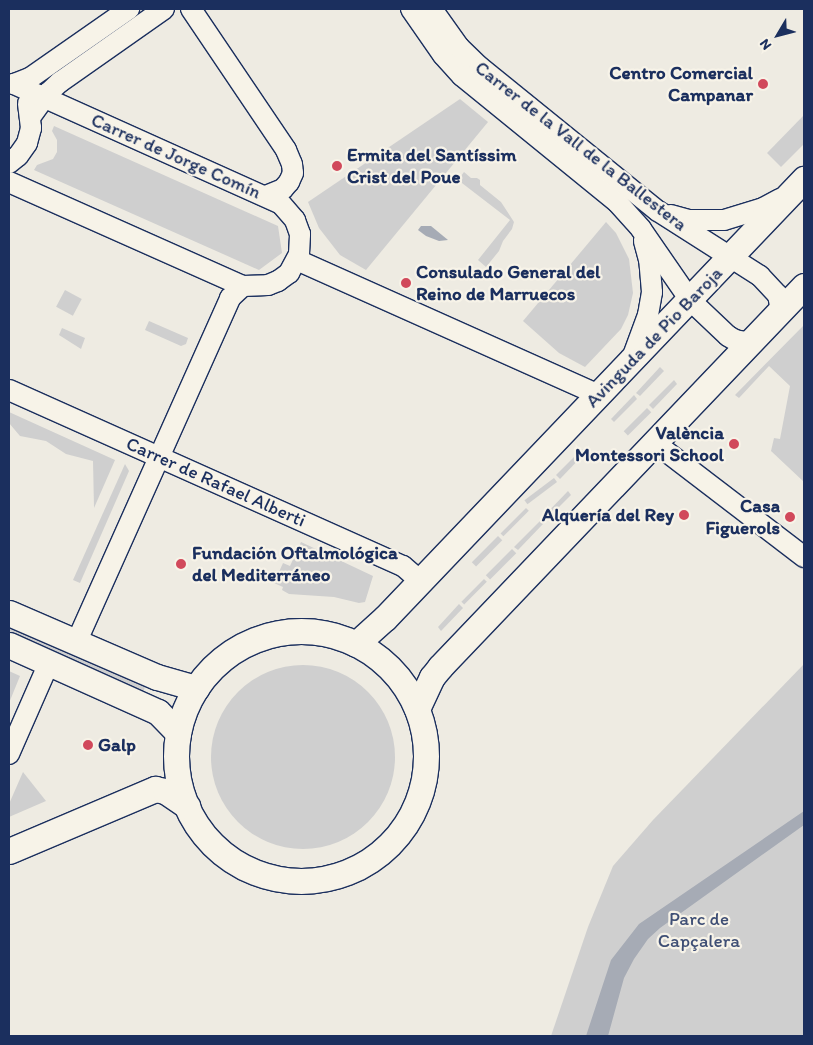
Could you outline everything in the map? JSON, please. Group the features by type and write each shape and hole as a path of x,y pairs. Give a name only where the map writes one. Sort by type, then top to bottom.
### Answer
{"main road":[{"name":"Avinguda de Pio Baroja","path":"356,644 420,582 797,187"},
{"path":"417,709 438,668 804,286"},
{"path":"9,613 157,677 196,688"},
{"path":"9,645 158,712 177,741 178,778 187,806 200,830 227,858 261,875 280,880 318,881 355,870 386,849 410,819 418,802 426,765 423,727 417,709 403,684 389,668 356,644 322,633 286,632 251,642 228,655 207,673 196,688 185,709 177,741 171,759 150,776 9,837"},
{"path":"9,851 155,789 165,790 187,806"}],"street":[{"path":"9,163 18,156 27,144 31,128 28,102 11,82 30,78 130,9"},
{"path":"31,116 44,97 73,71 164,9"},
{"path":"191,9 289,154 293,173 289,182 283,189 266,196"},
{"name":"Carrer de la Vall de la Ballestera","path":"411,9 443,55 462,76 617,202 641,229 690,300 728,336 742,343 750,343"},
{"name":"Carrer de la Vall de la Ballestera","path":"432,9 459,47 480,67 658,211 749,267 773,288 781,303 780,311"},
{"name":"Carrer de Jorge Comín","path":"11,82 266,196 287,209 295,220 300,234 300,248 297,260"},
{"path":"9,182 243,286 268,286 289,272 297,260 599,395"},
{"path":"658,211 688,220 724,220 763,208 797,187"},
{"path":"627,366 643,332 652,293 649,260 641,229"},
{"path":"76,643 230,298 243,286"},
{"name":"Carrer de Rafael Alberti","path":"9,390 403,566 420,582"},
{"path":"655,443 804,557"},
{"path":"9,754 49,663"}],"green space":[{"path":"460,99 488,122 366,270 340,255 319,228 308,202"},
{"path":"804,115 804,144 781,167 767,153"},
{"path":"54,126 278,226 282,253 259,270 34,170 37,165 53,159 57,152 57,140 52,131"},
{"path":"464,172 471,178 480,180 480,185 501,202 514,222 499,251 486,267 478,260 510,220 458,180"},
{"path":"606,222 616,233 629,259 633,293 628,315 621,329 585,367 559,353 523,321"},
{"path":"65,290 82,299 73,316 56,307"},
{"path":"149,321 188,338 186,344 181,346 145,330"},
{"path":"804,325 804,482 771,451 774,438 780,439 790,386 769,366 739,398 735,395"},
{"path":"62,328 85,338 81,349 59,335"},
{"path":"660,367 664,371 640,396 636,393"},
{"path":"674,380 677,384 653,409 649,405"},
{"path":"634,395 637,399 614,422 611,419"},
{"path":"647,408 651,412 628,436 624,431"},
{"path":"9,412 115,460 94,508 93,461 66,454 46,441 20,436 9,423"},
{"path":"582,449 585,453 560,479 556,475"},
{"path":"125,464 129,471 80,583 73,580"},
{"path":"554,478 557,482 527,504 524,500"},
{"path":"568,491 571,495 545,521 542,518"},
{"path":"526,508 529,511 503,536 501,533"},
{"path":"540,521 543,524 518,550 514,547"},
{"path":"498,536 502,540 476,566 472,562"},
{"path":"301,542 373,576 365,602 359,603 334,597 289,594 282,590 283,587 274,583 283,563 290,566"},
{"path":"512,549 516,553 490,579 486,575"},
{"path":"484,579 487,582 464,604 461,602"},
{"path":"459,604 463,608 441,631 438,627"},
{"path":"9,624 146,685 143,692 9,633"},
{"name":"Parc de Capçalera","path":"804,664 804,1036 551,1036 588,927 613,866 653,820"},
{"path":"312,665 321,666 347,676 362,686 374,698 384,713 391,730 394,739 394,775 384,801 374,816 362,828 347,838 321,848 294,849 285,848 259,838 244,828 232,816 222,801 212,775 211,748 212,739 222,713 232,698 244,686 259,676 285,666"},
{"path":"9,671 20,676 9,703"},
{"path":"23,772 46,801 9,817 9,804"}],"shaded area":[{"path":"421,226 431,226 448,240 439,241 426,236 418,230"},
{"path":"804,811 804,825 660,928 648,939 624,978 608,1036 586,1036 611,960 639,924"}],"place":[{"name":"Centro Comercial Campanar","path":"763,84"},
{"name":"Ermita del Santíssim Crist del Poue","path":"337,166"},
{"name":"Consulado General del Reino de Marruecos","path":"406,283"},
{"name":"València Montessori School","path":"734,444"},
{"name":"Alquería del Rey","path":"684,515"},
{"name":"Casa Figuerols","path":"790,517"},
{"name":"Fundación Oftalmológica del Mediterráneo","path":"181,564"},
{"name":"Galp","path":"88,745"}]}
